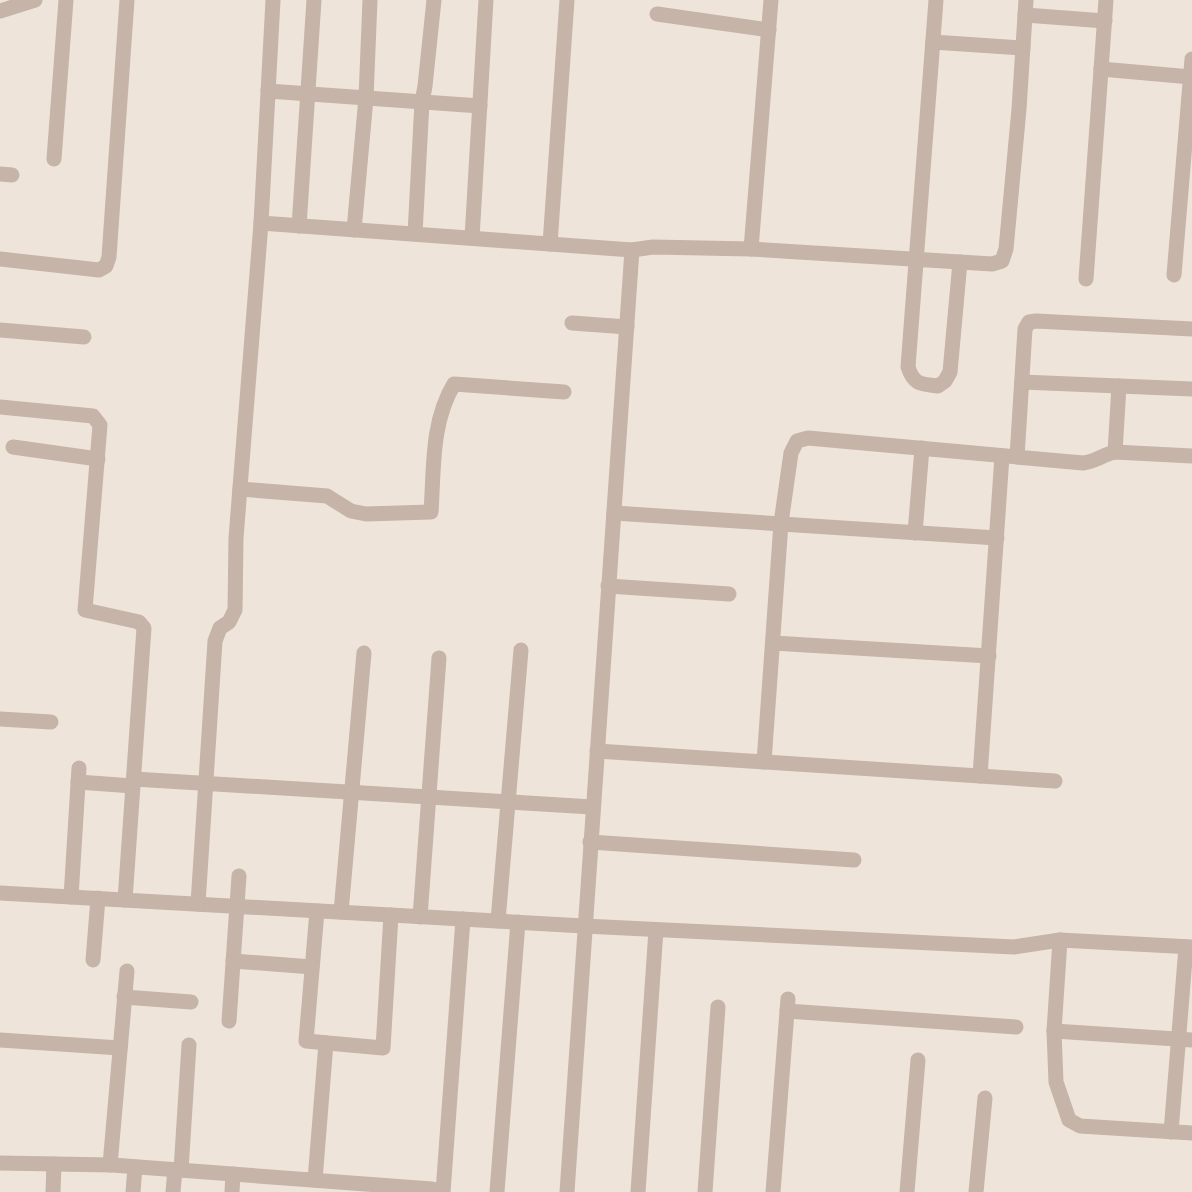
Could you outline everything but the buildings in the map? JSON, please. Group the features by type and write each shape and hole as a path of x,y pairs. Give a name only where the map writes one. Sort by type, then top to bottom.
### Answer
{"street":[{"path":"54,159 66,0"},
{"path":"0,259 99,270 106,266 127,0"},
{"path":"198,904 215,640 220,628 229,622 235,610 236,538 261,223 273,0"},
{"path":"298,226 314,0"},
{"path":"354,230 366,99 370,0"},
{"path":"415,234 422,102 434,0"},
{"path":"472,238 486,0"},
{"path":"550,244 567,0"},
{"path":"751,249 771,0"},
{"path":"936,0 908,367 911,377 921,384 938,386 945,381 950,372 960,262"},
{"path":"1086,279 1106,0"},
{"path":"0,11 27,1"},
{"path":"261,223 632,250 653,247 751,249 992,264 1002,261 1006,249 1026,7 1105,21"},
{"path":"657,14 769,30"},
{"path":"933,42 1023,48"},
{"path":"1174,276 1186,208 1192,59"},
{"path":"1101,69 1191,77"},
{"path":"268,91 480,106"},
{"path":"567,1192 632,250"},
{"path":"980,776 997,538 1022,382 1025,329 1029,322 1036,321 1192,329"},
{"path":"572,323 627,327"},
{"path":"0,330 84,337"},
{"path":"1022,382 1192,389"},
{"path":"240,489 327,496 351,511 366,514 431,512 435,438 445,399 454,384 564,392"},
{"path":"1115,452 1119,386"},
{"path":"0,407 93,416 100,425 85,610 139,622 144,628 125,900"},
{"path":"764,762 781,523 791,453 797,441 808,438 1083,463 1097,461 1106,454 1115,452 1192,456"},
{"path":"13,447 98,459"},
{"path":"915,532 922,448"},
{"path":"614,513 997,538"},
{"path":"608,586 729,594"},
{"path":"773,643 989,656"},
{"path":"498,921 521,650"},
{"path":"341,912 364,652"},
{"path":"420,917 439,658"},
{"path":"0,719 51,722"},
{"path":"597,751 1055,782"},
{"path":"71,897 79,775 133,783 206,783 592,807"},
{"path":"590,842 854,860"},
{"path":"229,1021 239,876"},
{"path":"0,893 584,927 1014,947 1060,940 1189,947 1185,1040 1171,1132"},
{"path":"93,960 98,898"},
{"path":"316,911 306,1041 383,1048 391,915"},
{"path":"0,1163 110,1165 233,1174 283,1185 315,1180 348,1187 436,1191 463,919"},
{"path":"497,1192 518,922"},
{"path":"638,1192 656,930"},
{"path":"1060,940 1054,1031 1056,1082 1069,1120 1080,1126 1192,1132"},
{"path":"233,961 312,967"},
{"path":"110,1165 126,971"},
{"path":"124,997 191,1002"},
{"path":"773,1192 788,1005 1016,1027"},
{"path":"705,1192 718,1007"},
{"path":"1054,1031 1185,1040"},
{"path":"0,1040 120,1048"},
{"path":"315,1180 326,1043"},
{"path":"173,1192 178,1170 189,1045"},
{"path":"907,1192 918,1060"},
{"path":"976,1192 985,1098"},
{"path":"53,1192 54,1164"},
{"path":"133,1192 135,1167"},
{"path":"232,1192 233,1174"}]}
